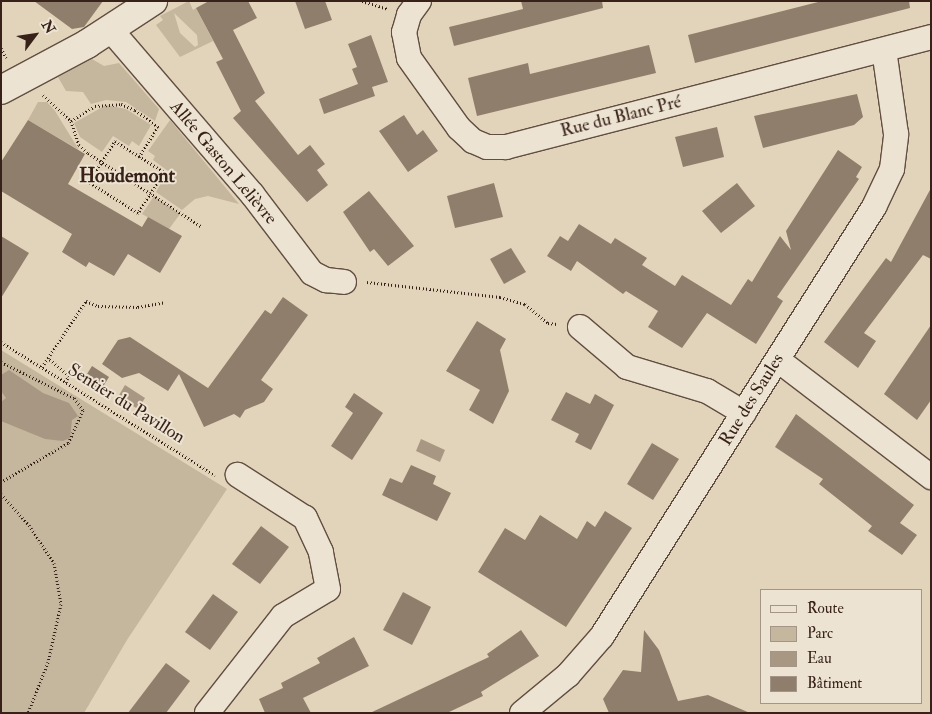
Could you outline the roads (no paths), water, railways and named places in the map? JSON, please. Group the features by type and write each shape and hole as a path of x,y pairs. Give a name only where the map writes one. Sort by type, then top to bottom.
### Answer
{"street":[{"path":"1,90 110,29 153,1"},
{"name":"Rue du Blanc Pré","path":"419,1 409,15 404,32 409,58 459,128 473,141 488,147 506,147 931,38"},
{"name":"Allée Gaston Lelièvre","path":"110,29 252,194 312,273 326,280 344,282"},
{"name":"Rue des Saules","path":"522,713 568,676 602,636 874,207 892,169 896,134 884,50"},
{"path":"580,327 627,367 708,391 744,413"},
{"path":"778,360 931,476"},
{"path":"207,713 283,616 328,588 321,552 306,518 238,475"}],"water":[{"path":"9,370 43,393 69,403 78,416 72,420 70,438 63,441 45,439 1,421 1,402 6,398 1,391 1,375"},
{"path":"125,385 145,398 138,409 118,397"},
{"path":"421,439 445,450 440,462 416,451"}],"district":[{"name":"Houdemont","path":"127,175"}]}
